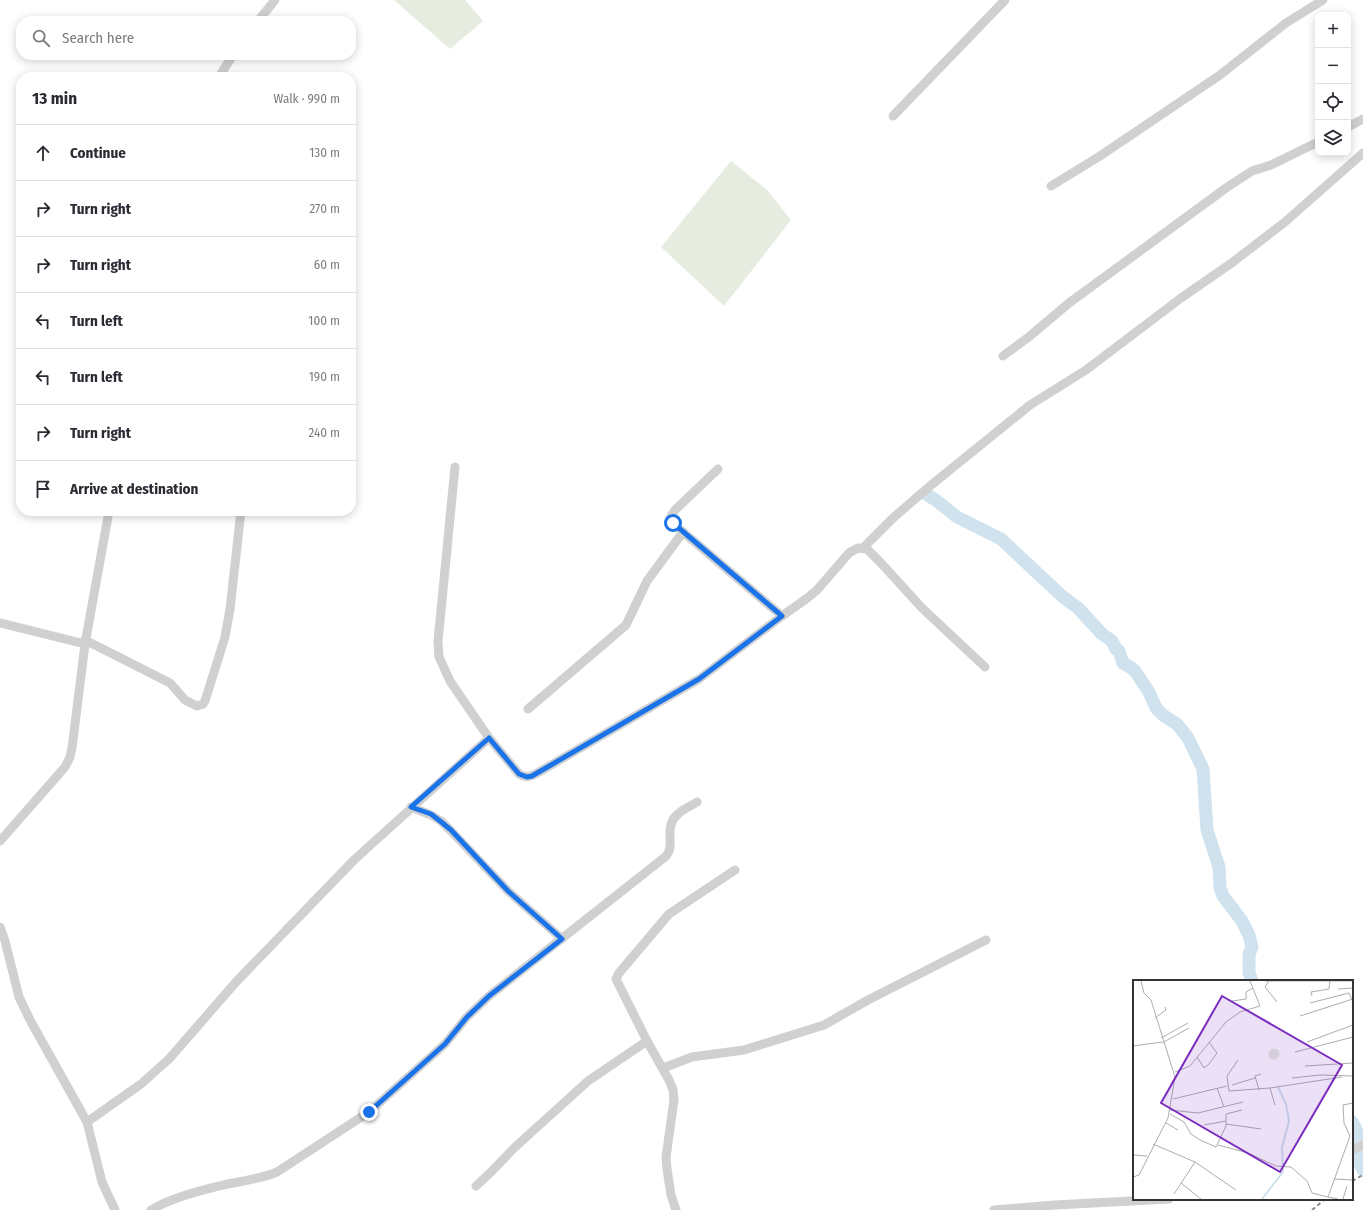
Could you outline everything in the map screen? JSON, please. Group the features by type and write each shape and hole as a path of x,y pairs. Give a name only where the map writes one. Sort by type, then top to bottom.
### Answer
{"street":[{"path":"262,16 275,0"},
{"path":"893,116 1006,0"},
{"path":"1052,186 1100,156 1220,75 1286,23 1323,0"},
{"path":"222,72 230,60"},
{"path":"1351,125 1363,119"},
{"path":"1003,356 1030,336 1069,303 1226,188 1252,171 1271,165 1315,143"},
{"path":"863,548 893,518 930,486 1030,405 1086,370 1181,298 1233,262 1285,222 1363,153"},
{"path":"455,467 438,650 441,664 450,681 489,738 519,774 527,777 532,776 699,679 817,590 854,549 867,549 922,608 985,667"},
{"path":"718,469 670,518 683,532 782,616"},
{"path":"0,841 64,767 70,757 85,642 108,516"},
{"path":"2,623 85,642 170,683 185,700 197,706 203,704 225,637 230,609 240,516"},
{"path":"528,709 626,625 647,581 683,532"},
{"path":"87,1122 141,1084 169,1059 236,982 354,860 489,738"},
{"path":"151,1210 169,1201 219,1186 266,1177 277,1172 369,1112 445,1044 467,1017 489,996 669,854 669,832 673,819 678,813 697,802"},
{"path":"411,807 431,814 451,830 508,891 562,939"},
{"path":"676,1210 666,1169 666,1157 674,1100 673,1090 663,1068 647,1041 617,983 617,977 669,914 735,870"},
{"path":"0,927 19,997 30,1020 87,1122 102,1182 115,1210"},
{"path":"663,1068 692,1057 744,1050 824,1025 868,1000 986,940"},
{"path":"476,1186 492,1172 513,1149 588,1081 647,1041"},
{"path":"1353,1150 1363,1145"},
{"path":"994,1210 1150,1200"}],"shaded area":[{"path":"394,0 465,0 483,21 450,49"},
{"path":"731,161 767,190 791,220 724,306 661,247"}],"waterway":[{"path":"926,494 957,517 1001,539 1063,597 1078,608 1102,634 1112,641 1116,649 1119,651 1123,663 1135,671 1149,692 1156,708 1164,716 1177,724 1188,738 1203,769 1207,830 1219,867 1220,888 1223,896 1242,921 1249,935 1252,947 1249,954 1249,973 1252,980"},
{"path":"1353,1124 1357,1132 1359,1158 1363,1170"}],"railway":[{"path":"1353,1180 1363,1175"},
{"path":"1312,1210 1324,1200"}],"route":[{"path":"369,1112 445,1044 467,1017 489,996 562,939 508,891 451,830 431,814 411,807 489,738 519,774 523,777 532,776 699,679 782,616 673,523"}]}
